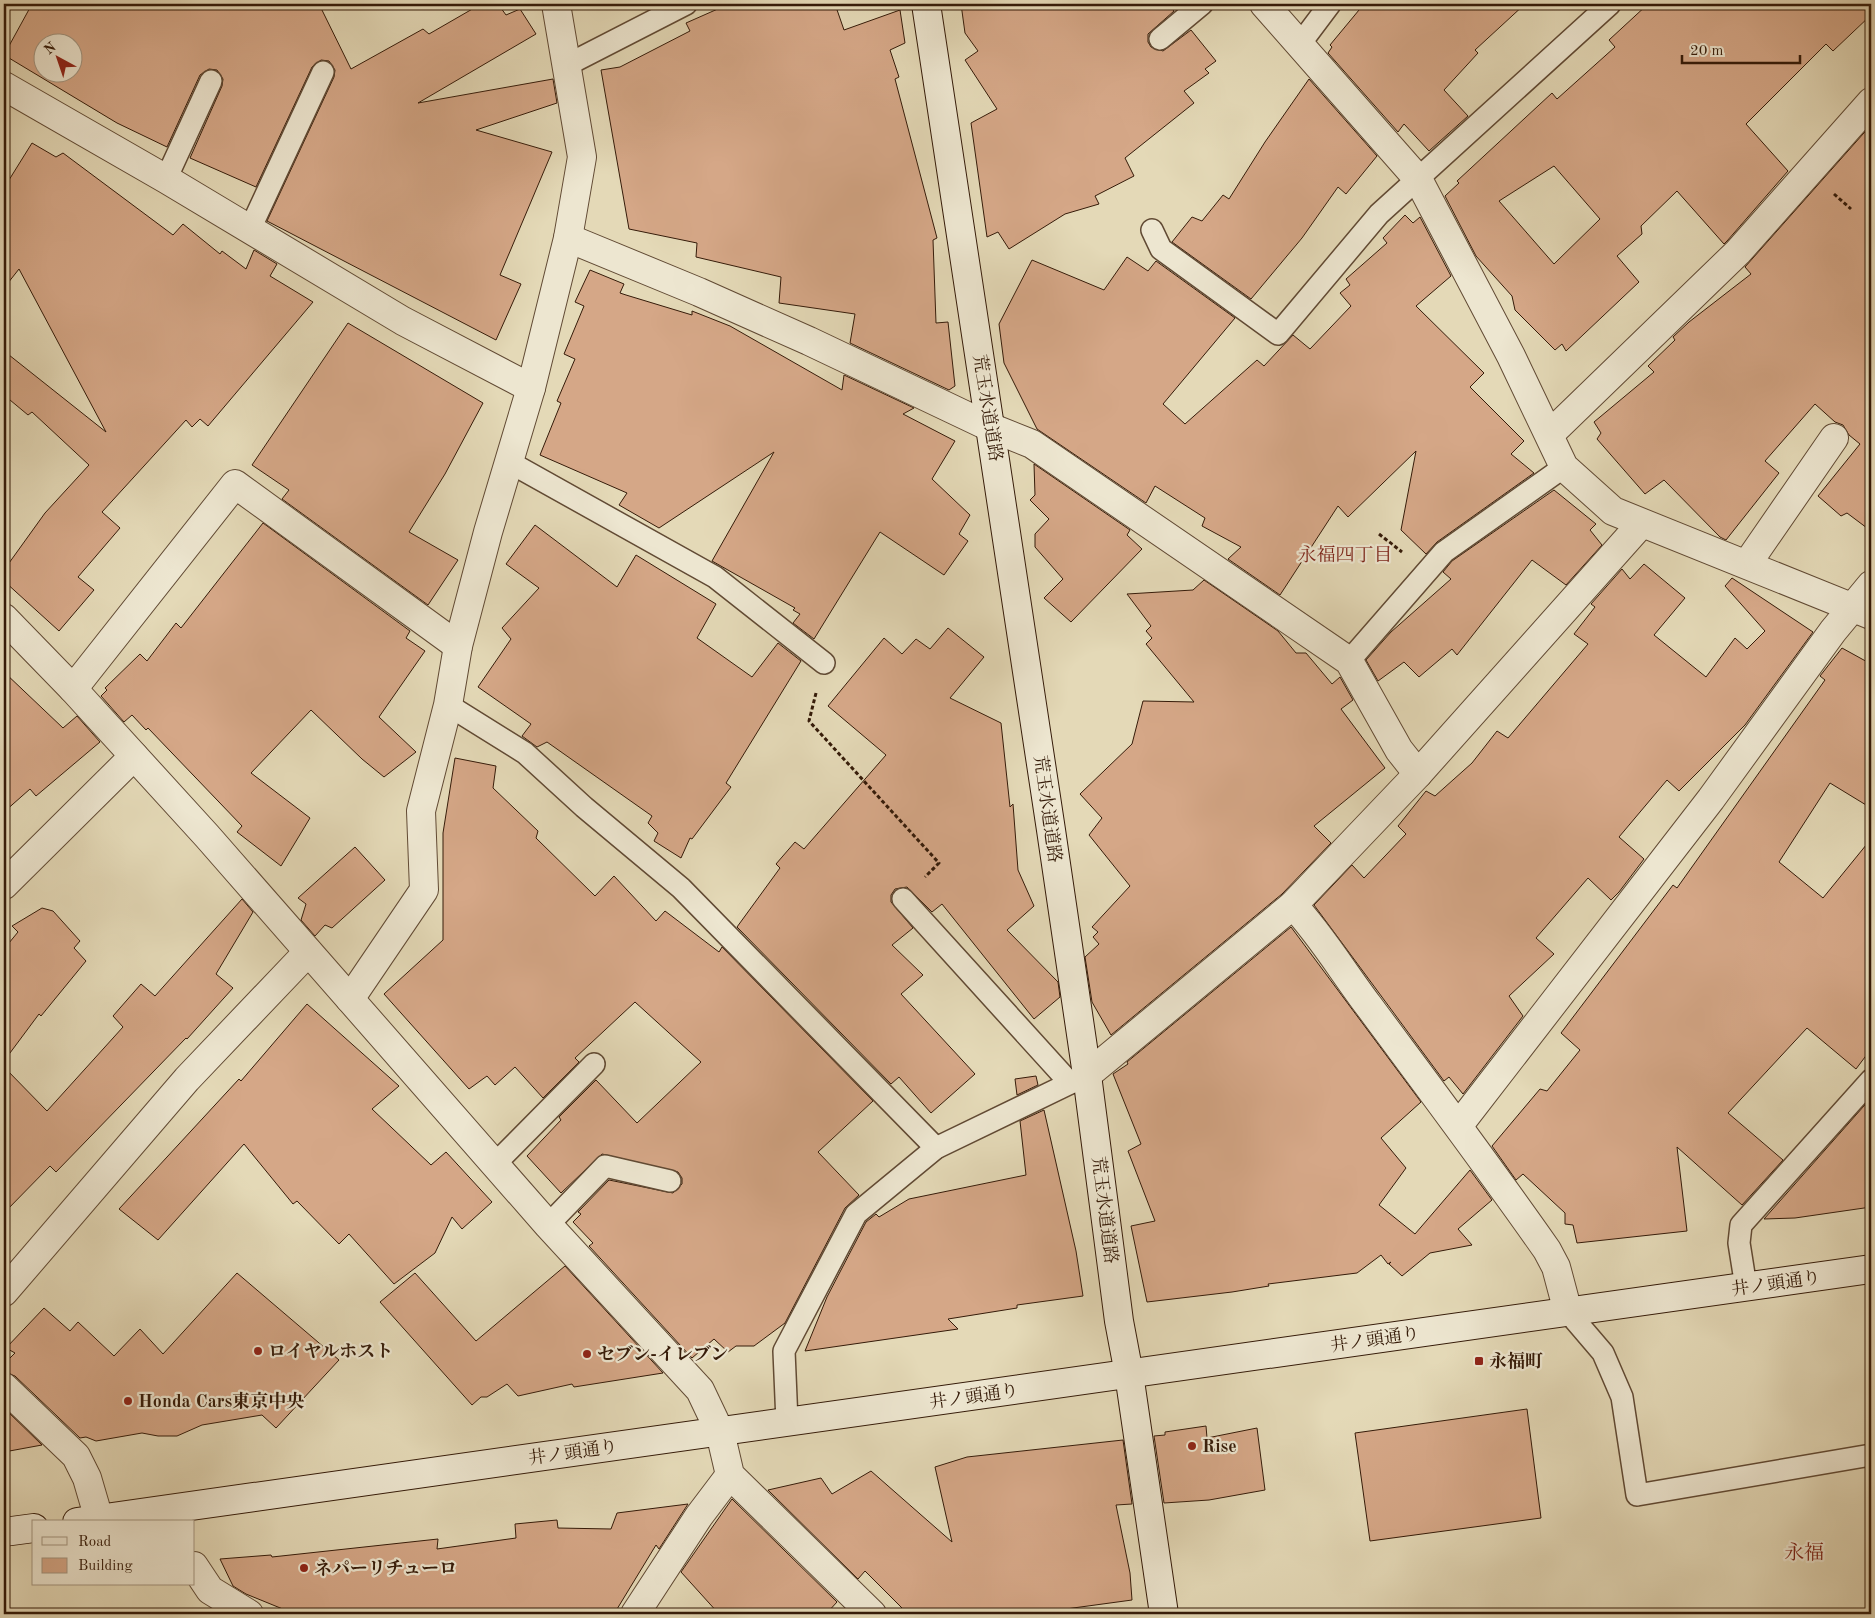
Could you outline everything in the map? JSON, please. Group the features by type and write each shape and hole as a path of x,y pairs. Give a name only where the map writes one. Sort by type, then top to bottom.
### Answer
{"street":[{"path":"350,999 424,890 421,811 448,705 458,646 531,388 568,238 582,157 556,4"},
{"name":"荒玉水道道路","path":"926,4 992,428 1079,1079 1129,1374 1164,1614"},
{"path":"1264,4 1418,179 1550,434 1564,467 1613,511 1641,524 1747,564 1862,611"},
{"path":"4,86 250,229 403,321 531,388"},
{"path":"1550,434 1738,252 1871,102"},
{"path":"568,238 708,296 992,428 1032,444 1349,661 1399,750 1418,774"},
{"path":"1747,564 1834,438"},
{"path":"72,689 235,484 458,646"},
{"path":"1079,1079 1292,905 1418,774 1641,524"},
{"path":"1459,1126 1711,799 1862,611 1871,585"},
{"path":"4,618 208,836 548,1225 700,1390 720,1432 730,1475 872,1614"},
{"path":"4,885 134,756"},
{"path":"1292,905 1307,921 1548,1250 1556,1267 1568,1312"},
{"path":"4,1292 186,1079 308,952"},
{"name":"井ノ頭通り","path":"88,1520 177,1515 787,1422 1871,1269"},
{"path":"4,1387 76,1456 87,1478 88,1520"},
{"path":"635,1614 699,1516 730,1475"},
{"path":"4,1532 32,1528"},
{"path":"195,1568 210,1590 249,1614"}],"lane":[{"path":"567,65 686,4"},
{"path":"1160,39 1202,4"},
{"path":"1300,44 1330,4"},
{"path":"1152,230 1161,249 1278,334 1379,214 1610,4"},
{"path":"250,229 323,72"},
{"path":"166,180 211,81"},
{"path":"509,462 715,577 824,663"},
{"path":"1349,661 1444,552 1564,467"},
{"path":"448,705 525,753 584,807 681,888 936,1148"},
{"path":"787,1422 784,1351 856,1214 936,1148 1079,1079 904,899"},
{"path":"495,1164 594,1064"},
{"path":"1746,1287 1739,1243 1741,1225 1871,1080"},
{"path":"548,1225 605,1166 670,1181"},
{"path":"1568,1312 1603,1353 1622,1397 1637,1494 1871,1455"}],"path":[{"path":"824,663 809,721 939,863 904,899"}],"building":[{"path":"32,4 319,4 351,69 423,29 429,34 481,4 498,4 506,15 520,9 536,34 418,103 553,79 557,103 476,130 552,152 500,275 521,284 496,340 267,221 334,77 335,70 329,61 321,60 312,67 256,187 190,158 222,86 223,79 217,70 209,69 200,75 167,147 117,123 49,82 82,82 82,32 32,32 32,72 4,55"},
{"path":"729,4 835,4 844,30 900,10 905,43 890,50 899,77 895,79 937,238 933,240 936,323 948,322 955,386 949,390 850,343 855,314 779,303 781,277 696,257 697,243 629,229 601,70 620,67 690,31 686,23"},
{"path":"961,4 1169,4 1174,11 1148,34 1148,42 1151,47 1163,51 1191,30 1216,61 1205,69 1209,73 1184,91 1194,103 1125,158 1134,176 1095,196 1099,204 1065,214 1009,249 998,232 987,237 971,123 997,109 965,60 978,51 965,33"},
{"path":"1364,4 1525,4 1475,50 1478,53 1444,90 1468,116 1429,151 1404,124 1398,132 1328,53 1332,47 1330,45"},
{"path":"1648,4 1871,4 1871,15 1833,51 1826,44 1746,124 1788,171 1727,241 1724,244 1677,191 1641,226 1642,234 1617,256 1639,282 1566,351 1562,344 1555,350 1515,310 1512,296 1476,256 1445,196 1459,183 1457,181 1552,93 1557,99 1615,47 1609,40","holes":["1554,166 1600,219 1554,264 1499,201"]},
{"path":"1309,79 1377,156 1346,194 1338,187 1302,238 1251,299 1172,242 1192,217 1202,221 1223,195 1229,199 1265,142"},
{"path":"1871,125 1871,531 1847,513 1841,516 1818,496 1860,444 1849,435 1843,425 1835,422 1815,404 1765,461 1779,473 1726,540 1720,537 1664,480 1645,494 1597,439 1601,433 1594,422 1654,372 1648,366 1675,340 1673,337 1689,322 1751,274 1745,267"},
{"path":"32,143 56,157 63,153 173,235 183,224 220,254 222,251 246,269 254,250 277,264 270,276 313,302 208,426 200,419 192,427 186,420 102,512 120,528 78,577 94,590 59,631 4,581 4,570 45,513 89,465 32,412 28,415 4,395 4,351 106,432 19,269 4,288 4,188"},
{"path":"1405,215 1413,223 1420,217 1451,276 1416,306 1484,373 1470,387 1524,441 1511,454 1534,473 1437,542 1426,554 1401,530 1416,451 1348,517 1338,506 1280,595 1228,559 1241,547 1202,526 1205,518 1155,486 1146,503 1037,429 1004,363 999,324 1032,260 1104,290 1127,257 1148,271 1156,261 1235,318 1163,404 1185,424 1257,360 1264,366 1293,335 1310,349 1351,306 1340,293 1350,285 1346,279 1387,243 1383,238"},
{"path":"590,270 624,284 620,293 692,315 692,311 730,326 842,390 844,375 914,408 903,414 955,441 932,479 970,515 959,534 968,541 944,575 880,532 814,639 793,623 800,614 793,610 795,608 712,561 774,452 659,528 619,505 627,493 540,455 561,403 557,401 575,359 564,354 584,306 575,302"},
{"path":"348,323 483,403 445,474 409,532 458,560 428,605 282,499 289,490 252,465"},
{"path":"1034,464 1130,530 1127,535 1142,549 1071,622 1044,598 1063,579 1035,547 1035,534 1049,519 1030,500 1035,495"},
{"path":"1554,490 1596,524 1590,530 1602,545 1566,585 1532,560 1457,655 1452,649 1419,677 1404,662 1378,681 1366,660 1391,632 1451,579 1443,572 1452,561"},
{"path":"263,523 410,631 406,638 425,651 379,717 416,752 384,777 362,759 311,710 251,773 310,818 281,866 237,832 242,826 148,728 146,730 132,715 124,722 101,696 107,690 105,688 140,654 147,661 176,623 181,628"},
{"path":"535,525 617,587 636,555 716,604 697,638 752,677 778,643 801,661 726,783 731,787 692,839 690,838 681,858 654,841 658,833 648,823 652,816 547,742 537,747 522,736 531,724 478,687 511,639 502,628 539,588 506,564"},
{"path":"1644,564 1685,598 1654,635 1706,677 1735,638 1747,649 1765,631 1725,586 1732,578 1813,632 1745,725 1679,791 1667,780 1619,837 1644,859 1619,892 1611,900 1588,878 1536,938 1554,954 1509,996 1523,1016 1463,1094 1449,1077 1444,1081 1314,905 1352,865 1364,878 1406,834 1398,826 1426,791 1435,796 1472,763 1497,731 1508,738 1588,644 1574,634 1595,607 1591,604 1622,569 1630,579"},
{"path":"1204,580 1278,631 1296,653 1306,653 1332,684 1340,677 1353,700 1341,709 1385,768 1314,826 1331,843 1282,894 1111,1035 1092,1002 1085,957 1099,944 1093,937 1098,932 1092,927 1130,886 1089,835 1102,818 1080,794 1132,744 1143,701 1194,702 1146,644 1152,638 1146,631 1151,626 1127,594 1193,590"},
{"path":"948,628 984,657 950,698 1001,723 1010,807 1013,804 1018,870 1034,906 1007,930 1058,982 1060,997 1034,1019 942,904 932,912 907,887 895,889 891,895 891,902 913,928 892,945 923,975 901,994 975,1074 931,1113 899,1077 891,1084 737,927 780,868 776,864 795,842 804,849 886,755 828,706 884,638 902,654 916,639 930,649"},
{"path":"1842,648 1871,664 1871,808 1830,783 1779,862 1823,898 1871,839 1871,1049 1856,1069 1807,1028 1728,1113 1783,1160 1742,1205 1677,1147 1687,1231 1577,1243 1573,1225 1565,1224 1565,1213 1523,1174 1516,1180 1492,1146 1540,1089 1547,1091 1580,1050 1561,1033 1673,885 1677,888 1825,680 1820,676"},
{"path":"4,672 63,728 77,716 100,742 36,796 30,789 4,812"},
{"path":"455,758 496,766 493,788 538,831 536,838 595,896 614,876 656,921 665,911 719,952 722,947 873,1101 818,1152 859,1195 845,1208 785,1323 754,1346 736,1346 728,1352 714,1339 692,1358 589,1246 593,1243 573,1222 581,1214 578,1212 609,1180 673,1193 682,1184 682,1178 678,1172 602,1154 561,1193 527,1156 561,1120 559,1117 596,1080 637,1123 701,1062 635,1002 575,1058 579,1062 543,1098 515,1067 495,1085 487,1076 469,1089 384,994 443,940 443,833"},
{"path":"355,847 385,880 332,928 325,925 315,936 301,920 306,904 298,898"},
{"path":"242,899 253,912 216,974 233,988 187,1039 56,1172 50,1166 4,1213 4,1067 47,1111 123,1027 113,1016 141,984 155,996"},
{"path":"42,908 53,911 80,941 74,948 86,961 41,1016 39,1014 4,1061 4,949 18,932 12,926"},
{"path":"1291,927 1421,1102 1381,1138 1406,1168 1379,1205 1415,1234 1470,1170 1492,1200 1458,1229 1472,1245 1430,1253 1402,1276 1389,1264 1391,1262 1388,1264 1381,1255 1357,1273 1268,1284 1269,1286 1232,1292 1147,1302 1131,1226 1155,1221 1128,1151 1141,1144 1113,1074 1128,1064 1127,1062"},
{"path":"307,1004 399,1086 372,1109 431,1165 446,1152 492,1202 462,1229 452,1217 435,1253 394,1284 349,1234 339,1244 297,1201 293,1204 244,1144 158,1240 119,1209 239,1079 241,1081"},
{"path":"1036,1076 1038,1085 1017,1095 1015,1079"},
{"path":"1871,1098 1871,1207 1795,1218 1764,1219"},
{"path":"1044,1110 1076,1251 1083,1296 1017,1305 1017,1308 948,1319 958,1329 805,1351 827,1297 866,1222 876,1214 879,1217 909,1199 1026,1175 1020,1121"},
{"path":"565,1266 663,1373 574,1387 572,1384 518,1396 507,1384 487,1397 481,1397 472,1405 380,1302 415,1273 476,1341"},
{"path":"237,1273 339,1360 276,1428 262,1415 202,1425 177,1436 158,1436 142,1433 96,1441 86,1437 80,1438 15,1376 4,1372 4,1364 15,1353 6,1348 44,1308 70,1331 78,1322 114,1356 140,1329 163,1354"},
{"path":"4,1408 42,1445 4,1452"},
{"path":"1527,1409 1541,1518 1370,1541 1355,1433"},
{"path":"1206,1426 1207,1438 1257,1428 1265,1490 1209,1500 1164,1503 1154,1436 1165,1435 1165,1432"},
{"path":"1123,1440 1132,1504 1116,1505 1130,1573 1132,1600 1029,1614 908,1614 865,1571 858,1579 768,1490 821,1478 832,1494 871,1471 952,1542 935,1467 967,1457"},
{"path":"732,1499 837,1602 826,1614 719,1614 681,1572"},
{"path":"688,1504 659,1549 656,1545 614,1614 295,1614 246,1594 233,1586 220,1559 271,1555 272,1557 438,1539 437,1549 516,1538 515,1524 557,1520 558,1528 611,1529 617,1513"}],"place":[{"name":"ロイヤルホスト","path":"258,1351"},
{"name":"セブン-イレブン","path":"587,1354"},
{"name":"永福町","path":"1479,1361"},
{"name":"Honda Cars東京中央","path":"128,1401"},
{"name":"Rise","path":"1192,1446"},
{"name":"ネパーリチューロ","path":"304,1568"}],"district":[{"name":"永福四丁目","path":"1345,554"},
{"name":"永福","path":"1804,1552"}]}
